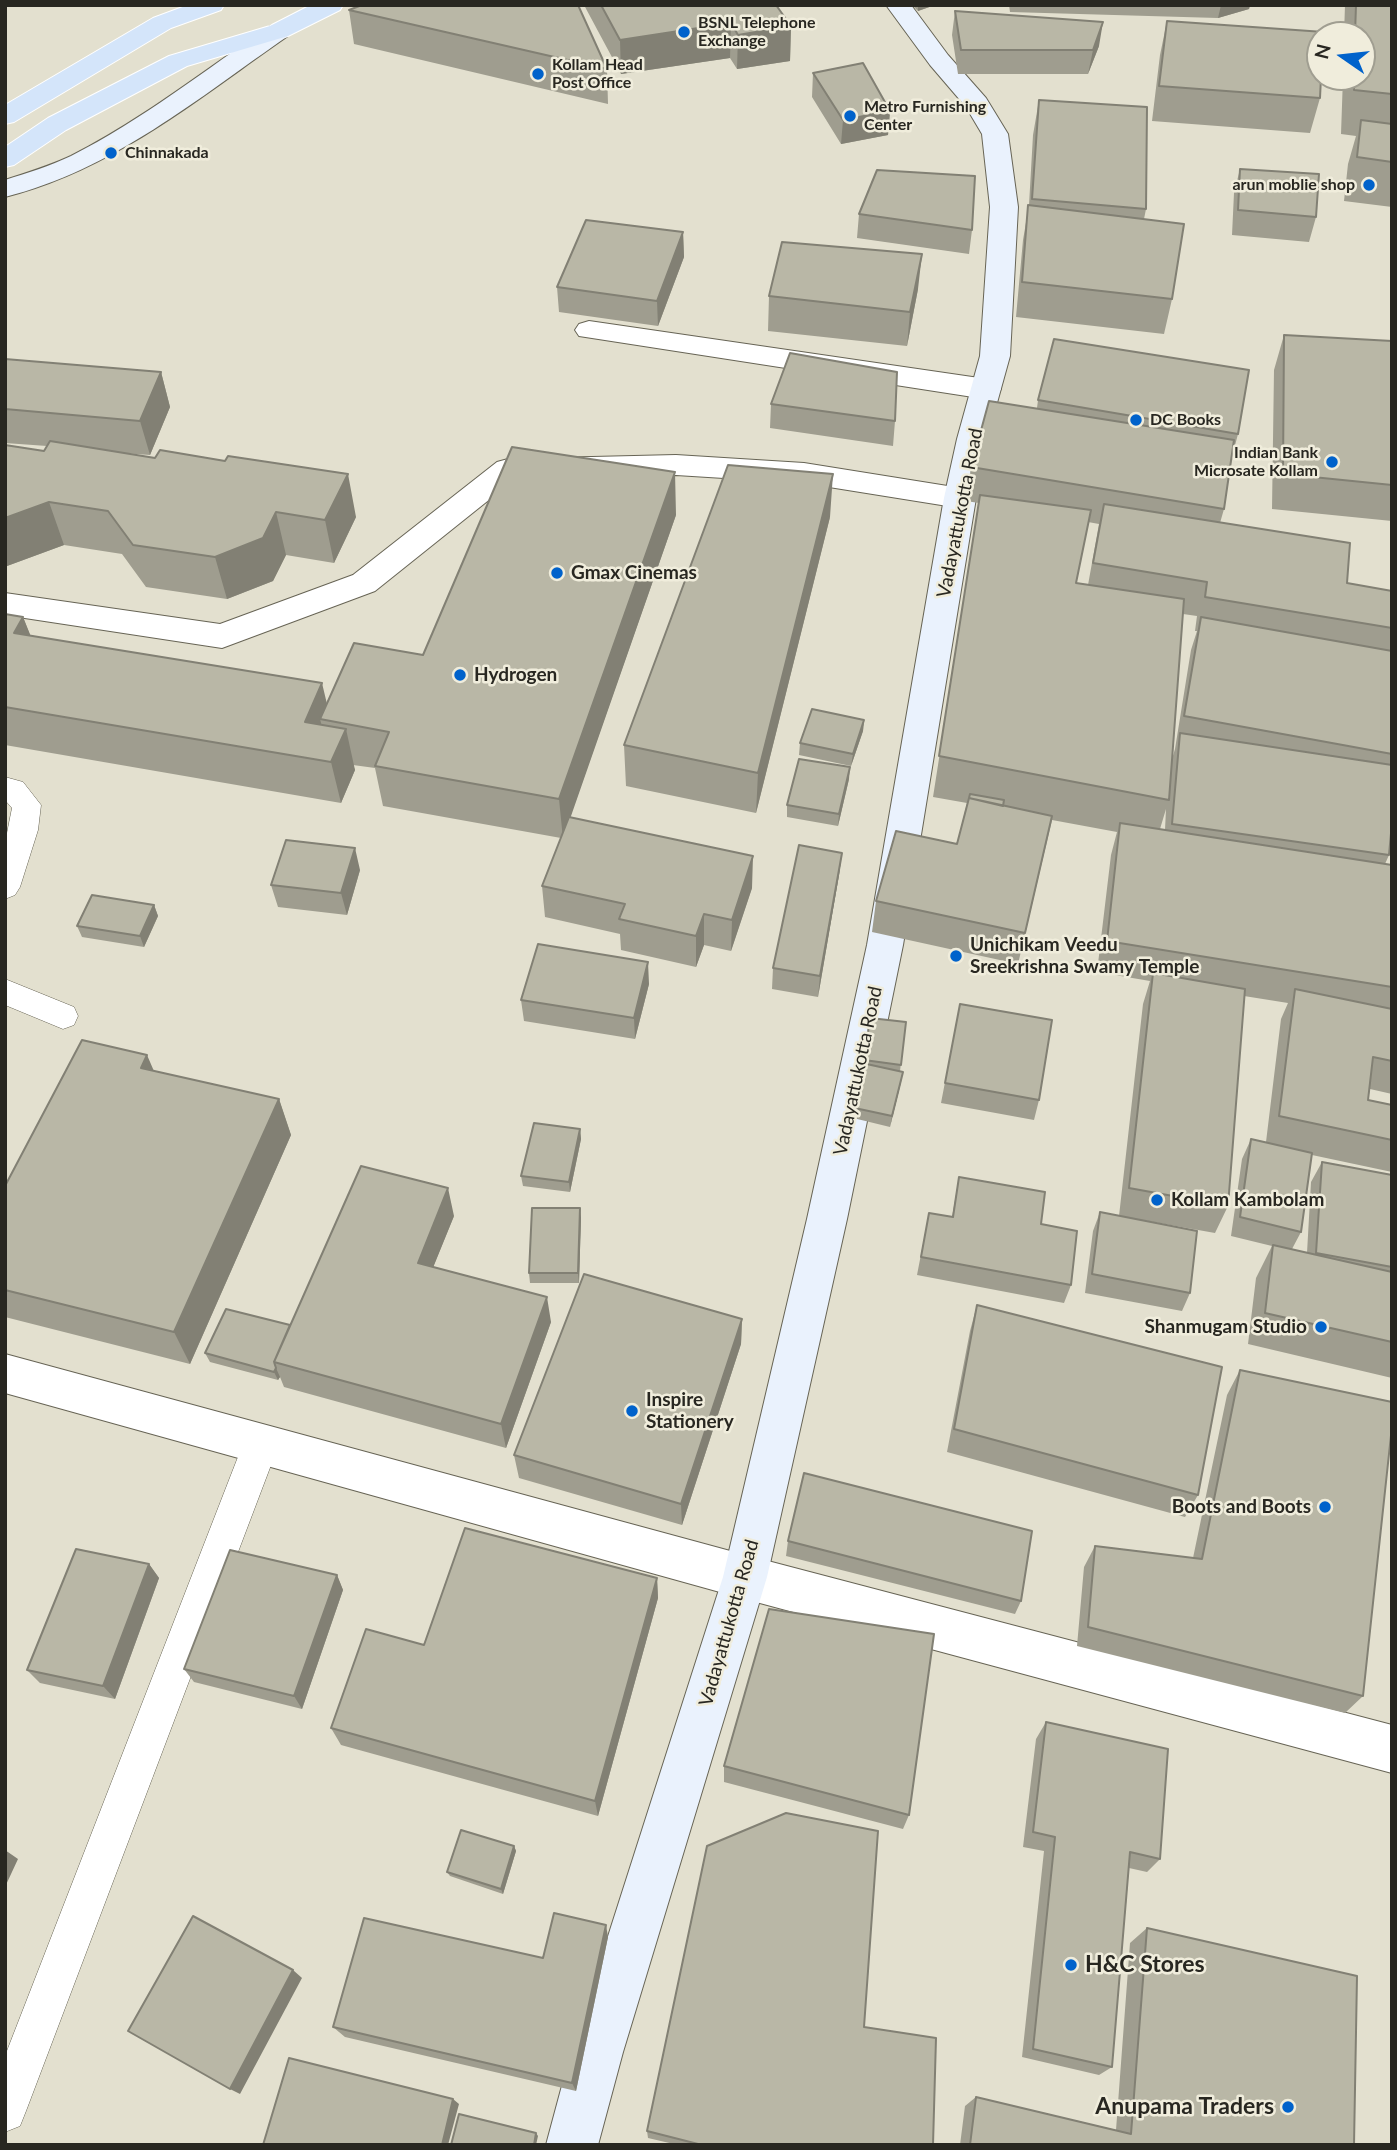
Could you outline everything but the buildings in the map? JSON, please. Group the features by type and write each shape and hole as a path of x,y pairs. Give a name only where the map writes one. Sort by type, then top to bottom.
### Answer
{"main road":[{"path":"5,116 162,23 212,5"},
{"path":"5,159 57,124 178,61 279,31 331,5"}],"street":[{"name":"Vadayattukotta Road","path":"572,2145 597,2052 746,1577 827,1219 885,945 960,498 995,356 1004,207 995,134 977,104 939,60 898,5"},
{"path":"5,189 80,162 150,123 279,31"},
{"path":"589,330 986,388"},
{"path":"5,604 222,636 364,583 508,469 676,465 765,470 804,473 960,498"},
{"path":"5,1373 746,1577 1392,1749"}],"lane":[{"path":"5,788 13,790 27,806 24,830 5,887"},
{"path":"5,991 63,1016"},
{"path":"5,2111 261,1444"}],"place":[{"name":"BSNL Telephone Exchange","path":"684,32"},
{"name":"Kollam Head Post Office","path":"538,74"},
{"name":"Metro Furnishing Center","path":"850,116"},
{"name":"Chinnakada","path":"111,153"},
{"name":"arun moblie shop","path":"1369,185"},
{"name":"DC Books","path":"1136,420"},
{"name":"Indian Bank Microsate Kollam","path":"1332,462"},
{"name":"Gmax Cinemas","path":"557,573"},
{"name":"Hydrogen","path":"460,675"},
{"name":"Unichikam Veedu Sreekrishna Swamy Temple","path":"956,956"},
{"name":"Kollam Kambolam","path":"1157,1200"},
{"name":"Shanmugam Studio","path":"1321,1327"},
{"name":"Inspire Stationery","path":"632,1411"},
{"name":"Boots and Boots","path":"1325,1507"},
{"name":"H&C Stores","path":"1071,1965"},
{"name":"Anupama Traders","path":"1288,2107"}]}
